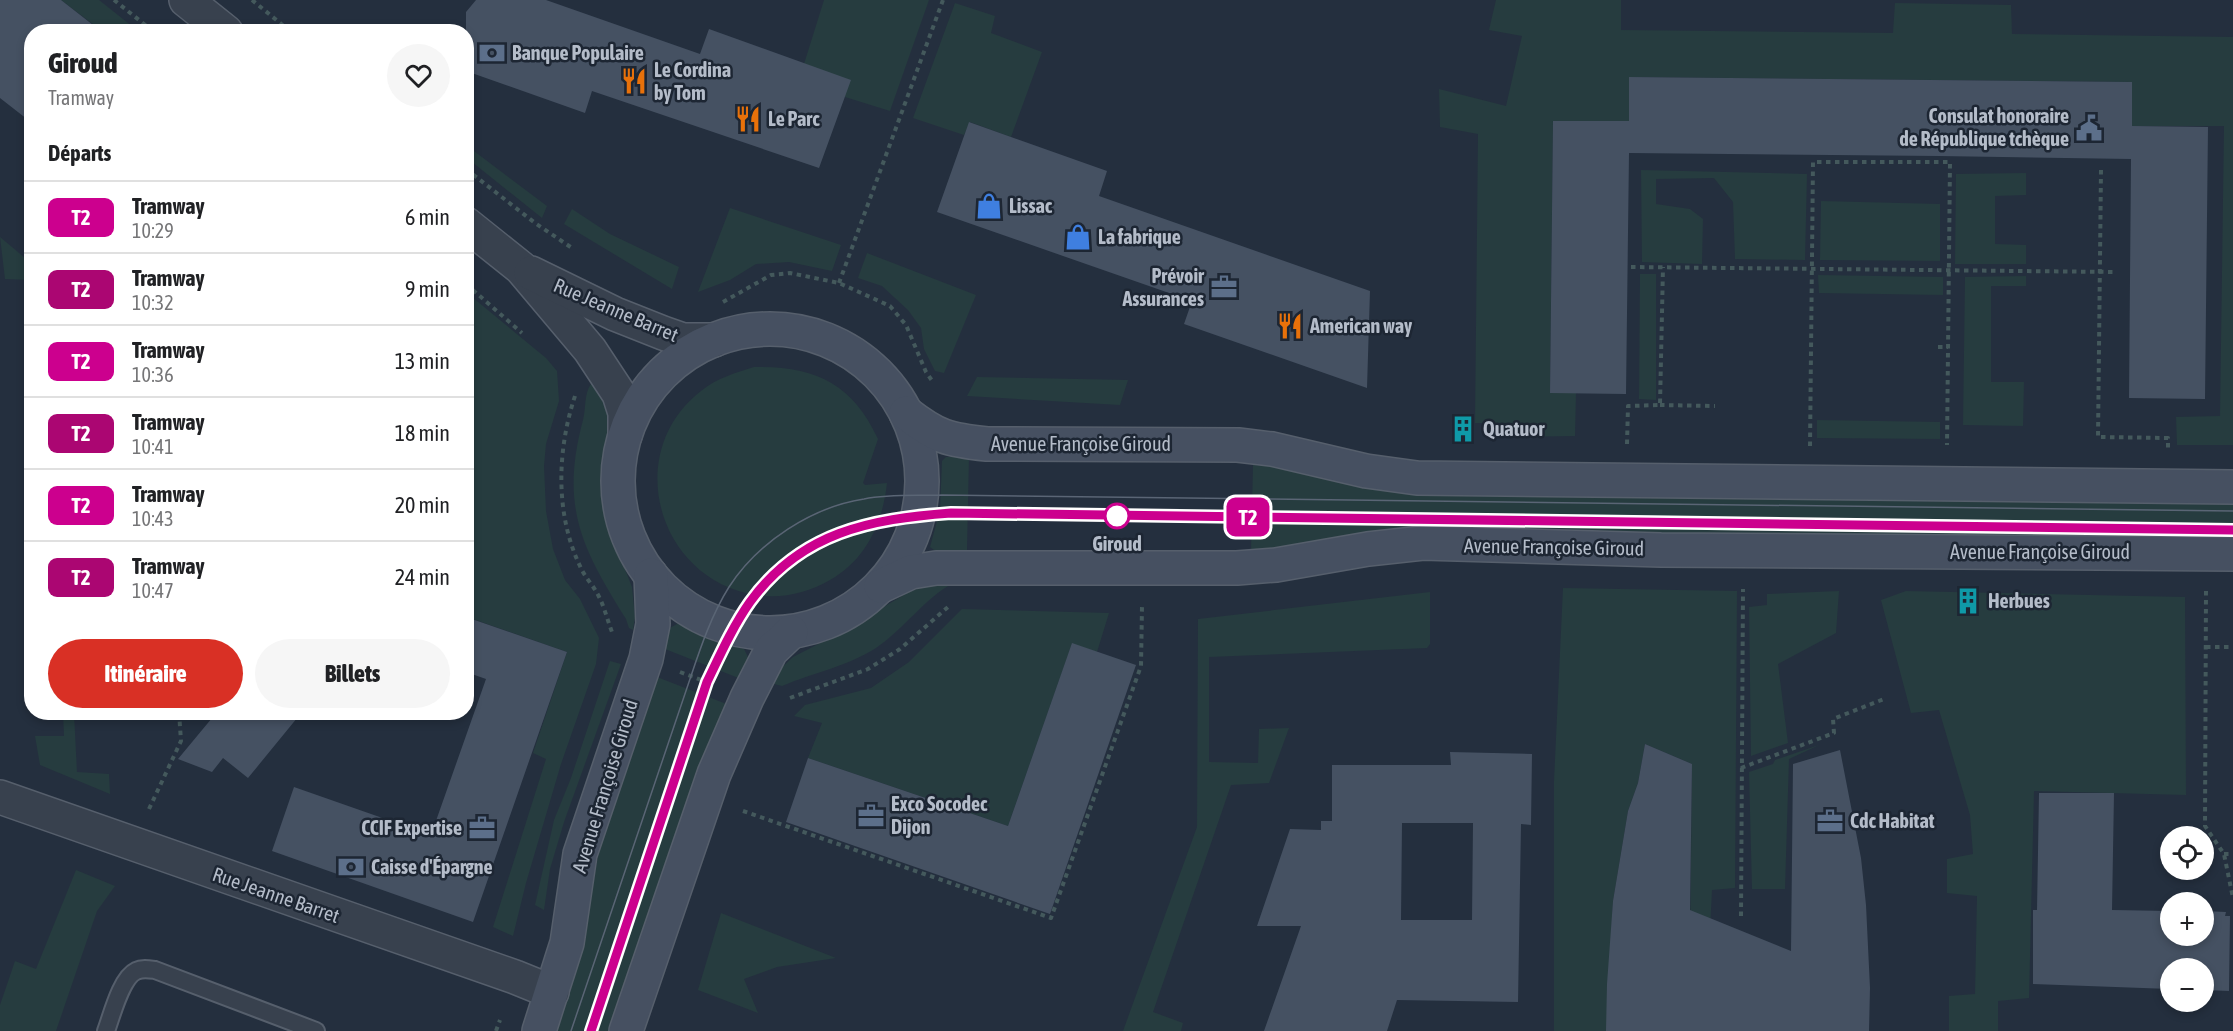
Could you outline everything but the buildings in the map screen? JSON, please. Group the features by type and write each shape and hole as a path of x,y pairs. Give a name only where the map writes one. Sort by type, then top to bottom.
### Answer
{"street":[{"path":"186,0 216,24"},
{"name":"Rue Jeanne Barret","path":"474,230 522,268 615,314 683,340 714,339"},
{"name":"Rue Jeanne Barret","path":"522,268 590,350 619,394 626,413 626,435"},
{"name":"Avenue Françoise Giroud","path":"758,329 803,332 845,348 880,376 906,413 920,453 921,505 910,541 897,565 880,586 855,608 824,624 791,632 763,633 734,629 712,622 679,603 651,575 632,544 621,509 619,472 626,435 639,405 659,378 684,356 714,339 758,329"},
{"name":"Avenue Françoise Giroud","path":"906,413 928,429 953,440 987,444 1238,445 1272,449 1366,471 1417,477 2233,487"},
{"name":"Avenue Françoise Giroud","path":"880,586 911,572 936,568 1237,568 1276,565 1368,549 1423,543 1661,550 2233,554"},
{"name":"Avenue Françoise Giroud","path":"539,1031 567,943 580,854 646,659 653,624 651,575"},
{"path":"626,1031 714,774 747,698 771,651 791,632"},
{"name":"Rue Jeanne Barret","path":"0,797 552,992"}],"lane":[{"path":"106,1031 124,984 137,970 147,969 155,970 316,1031"}],"path":[{"path":"114,0 144,24"},
{"path":"252,0 281,24"},
{"path":"839,284 943,0"},
{"path":"1810,447 1813,162 1950,162 1947,449"},
{"path":"2101,170 2098,438 2169,438 2168,452"},
{"path":"474,175 535,223 575,249"},
{"path":"1631,267 2116,272"},
{"path":"1660,405 1663,267"},
{"path":"717,305 771,275 790,273 839,284 890,306 906,325 926,372 938,389"},
{"path":"474,292 528,338"},
{"path":"1938,347 1948,347"},
{"path":"590,350 573,402 562,445 560,467 565,521 580,566 598,595 613,635 624,650 747,698"},
{"path":"569,391 573,402"},
{"path":"1627,445 1628,406 1715,406"},
{"path":"1616,444 1638,445"},
{"path":"1798,447 1821,447"},
{"path":"1741,915 1743,583"},
{"path":"2206,588 2205,826 2224,854 2233,898"},
{"path":"793,698 868,669 900,649 953,601"},
{"path":"743,811 1051,918 1140,666 1142,606"},
{"path":"2206,647 2233,647"},
{"path":"1742,768 1834,733 1833,719 1884,699"},
{"path":"133,845 181,741 180,720"},
{"path":"2224,854 2233,854"}],"green space":[{"path":"61,0 99,0 129,24 93,24"},
{"path":"824,0 929,0 890,111 845,97 804,64"},
{"path":"1496,0 1621,0 1621,30 1893,33 1895,3 2011,5 2012,34 2233,37 2233,445 2177,445 2176,417 2220,416 2224,126 2132,126 2131,82 1629,77 1629,121 1553,121 1550,392 1576,393 1575,436 1509,437 1509,423 1475,423 1478,134 1440,127 1439,89 1506,106 1522,36 1489,30"},
{"path":"955,3 995,16 991,33 1042,52 1011,137 970,122 964,135 913,118"},
{"path":"474,151 547,206 542,218 474,164"},
{"path":"1641,170 1807,174 1805,260 1735,259 1733,202 1714,178 1656,179 1656,204 1690,209 1703,219 1702,264 1642,262"},
{"path":"2026,173 2026,195 1995,196 1995,244 2026,245 2026,264 1955,264 1956,174"},
{"path":"1821,201 1940,204 1940,261 1820,260"},
{"path":"730,208 841,245 832,271 789,262 756,264 730,280 698,292"},
{"path":"572,209 610,234 679,267 672,289 564,224"},
{"path":"0,237 24,257 24,280 5,279"},
{"path":"867,253 976,295 944,373 935,371 924,349 921,328 908,310 882,286 858,278"},
{"path":"1640,274 1656,274 1656,400 1639,399"},
{"path":"1818,275 1943,277 1943,295 1819,293"},
{"path":"2026,276 2026,286 1991,286 1991,382 2024,382 2023,426 1963,425 1965,277"},
{"path":"474,299 546,358 557,371 559,401 546,444 544,466 546,511 553,549 565,580 580,599 599,638 596,664 561,764 513,936 493,927 546,759 533,753 567,652 474,619"},
{"path":"754,367 795,370 829,382 843,391 856,404 878,439 863,483 865,485 887,483 877,526 863,551 843,572 803,592 766,596 722,584 695,566 674,540 662,511 657,479 662,447 676,417 707,386 726,376"},
{"path":"977,377 1128,380 1120,405 967,396"},
{"path":"598,383 610,414 602,466 602,502 612,536 632,587 635,617 633,630 629,628 597,570 579,525 575,502 576,450 586,396 591,384"},
{"path":"1817,420 1940,422 1940,439 1817,438"},
{"path":"946,457 969,457 967,551 937,552 930,547 940,510 942,461"},
{"path":"1253,465 1280,467 1348,484 1385,489 2233,501 2233,541 1251,551"},
{"path":"953,583 933,597 876,648 842,665 782,686 774,684 775,674 793,657 836,635 909,592 928,585"},
{"path":"1563,588 1737,591 1735,888 1712,890 1709,951 1690,951 1692,764 1645,744 1638,783 1628,811 1613,901 1607,1031 1554,1031 1554,781"},
{"path":"1839,591 1836,633 1778,664 1788,743 1751,756 1749,607 1767,605 1767,594"},
{"path":"1906,591 2185,597 2186,795 2034,791 2029,998 1998,1001 1998,1031 1949,1031 1949,996 1975,994 1977,896 1947,893 1947,859 1973,854 1970,815 1939,710 1911,713 1881,600"},
{"path":"1430,592 1430,644 1427,648 1209,657 1209,762 1258,763 1259,729 1289,728 1269,783 1231,785 1153,1012 1183,1023 1181,1031 1123,1031 1197,827 1198,619"},
{"path":"962,609 1109,613 1097,652 1072,644 1008,826 808,758 822,723 794,716 805,705 871,688 909,662"},
{"path":"677,624 697,634 744,649 750,661 741,679 665,649 668,629"},
{"path":"610,661 621,664 564,822 550,869 544,910 535,905 554,820 571,778"},
{"path":"657,677 729,705 692,791 608,1031 554,1031 578,963 601,841"},
{"path":"63,720 74,720 77,772 109,774 110,794 40,765 35,736 64,736"},
{"path":"1819,745 1789,759 1785,889 1752,889 1749,772 1773,764 1775,760"},
{"path":"76,870 115,886 97,911 56,1031 0,1031 0,1005 15,961 36,969"},
{"path":"721,913 836,958 777,967 744,979 758,1013 698,990"}],"tram line":[{"path":"571,1031 707,630 717,608 741,571 771,541 806,518 844,503 884,496 942,495 2233,511"},
{"path":"591,1031 707,682 732,631 750,602 770,578 792,559 815,545 866,525 951,513 2233,530"},
{"name":"T2","path":"591,1031 707,682 723,649 749,604 764,584 784,565 827,537 852,527 911,516 951,513 2233,530"}],"place":[{"name":"Banque Populaire","path":"492,53"},
{"name":"Le Cordina by Tom","path":"634,81"},
{"name":"Le Parc","path":"748,119"},
{"name":"Consulat honoraire de République tchèque","path":"2089,128"},
{"name":"Lissac","path":"989,206"},
{"name":"La fabrique","path":"1078,237"},
{"name":"Prévoir Assurances","path":"1224,287"},
{"name":"American way","path":"1290,326"},
{"name":"Quatuor","path":"1463,429"},
{"name":"Giroud","path":"1117,516"},
{"name":"Herbues","path":"1968,601"},
{"name":"Exco Socodec Dijon","path":"871,816"},
{"name":"Cdc Habitat","path":"1830,821"},
{"name":"CCIF Expertise","path":"482,828"},
{"name":"Caisse d'Épargne","path":"351,867"}]}
